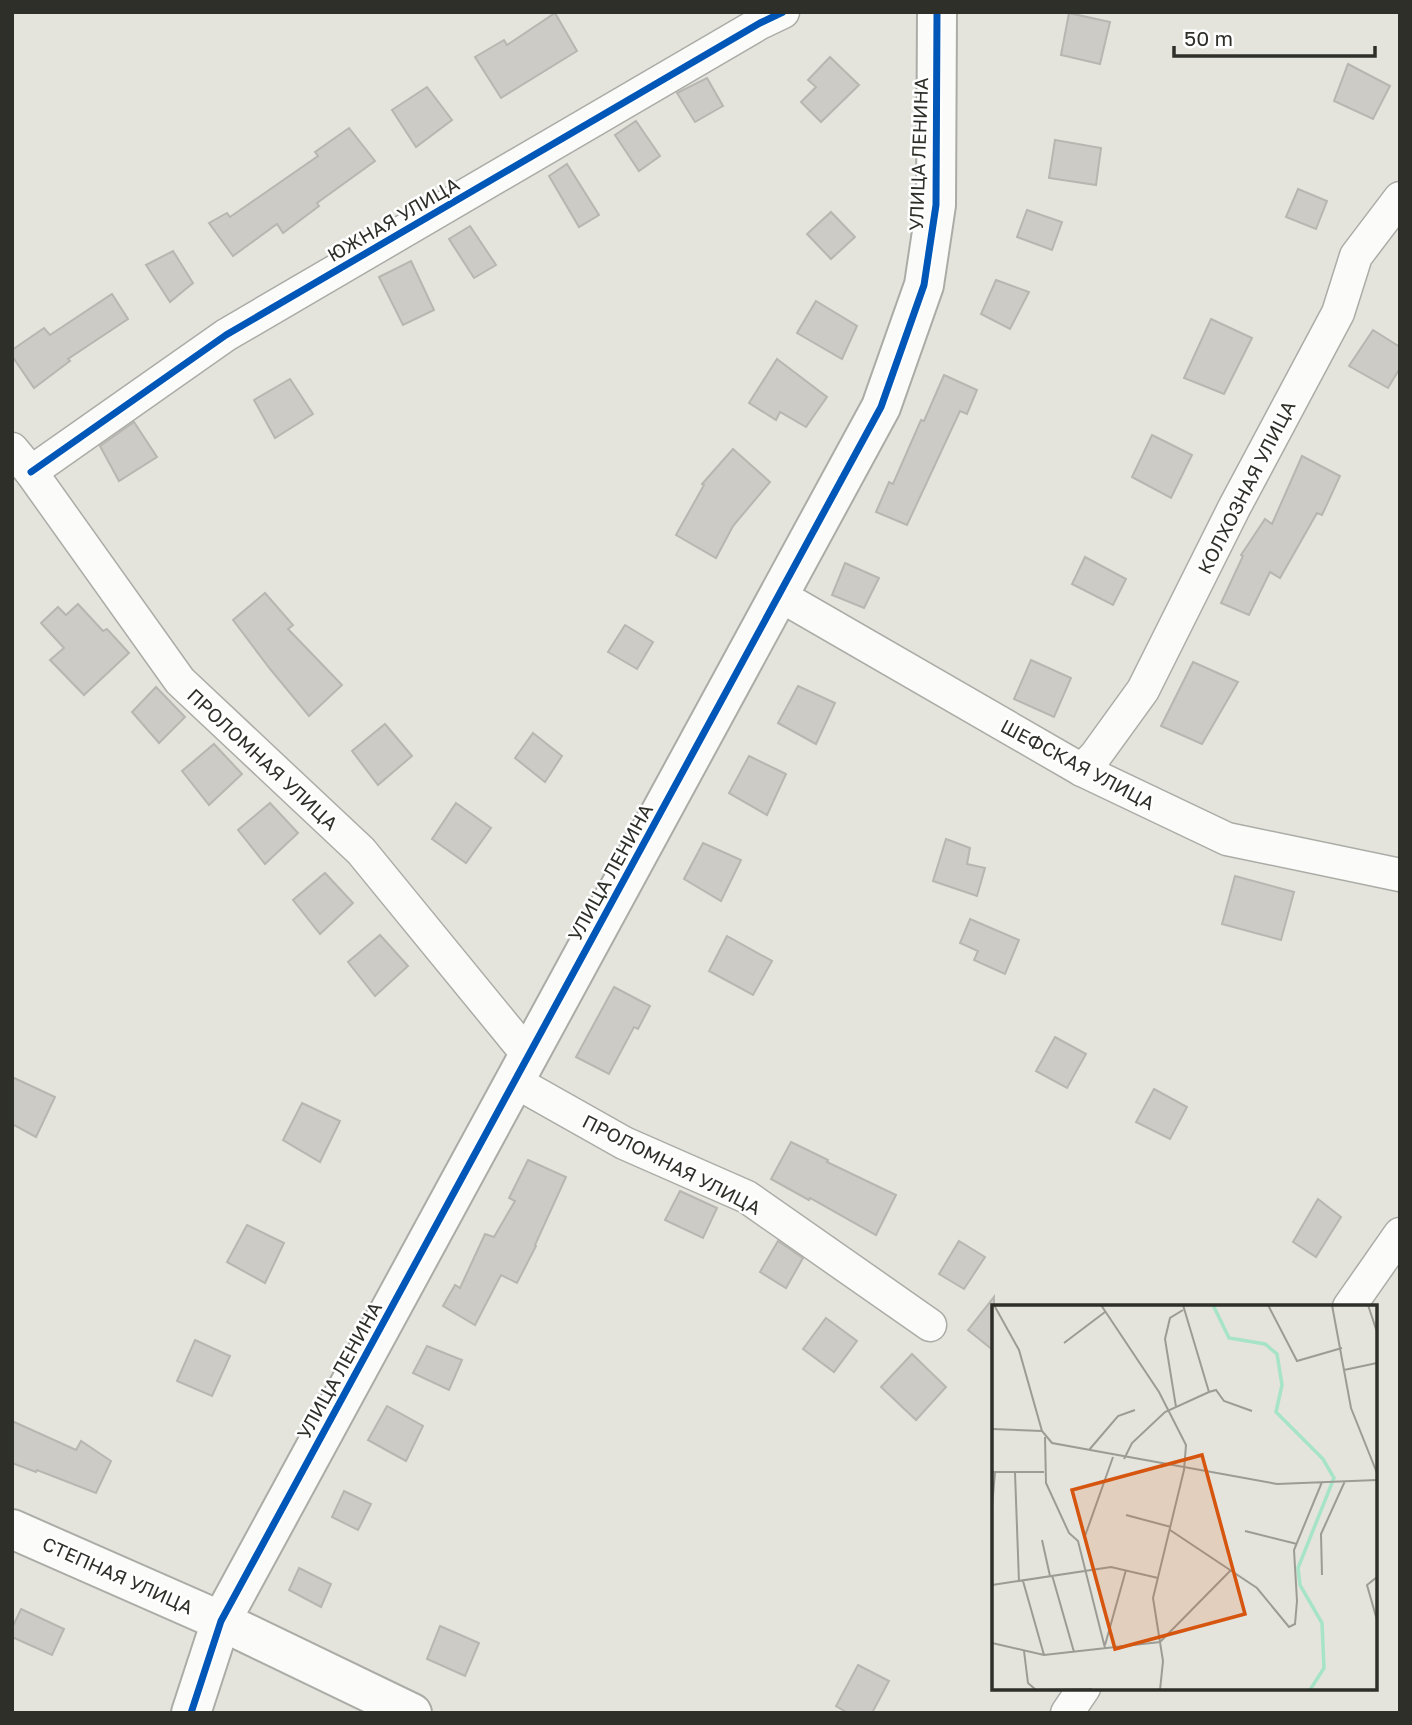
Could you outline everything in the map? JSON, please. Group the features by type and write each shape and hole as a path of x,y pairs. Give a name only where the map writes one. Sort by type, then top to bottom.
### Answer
{"street":[{"name":"ЮЖНАЯ УЛИЦА","path":"21,461 226,335 783,12"},
{"name":"УЛИЦА ЛЕНИНА","path":"191,1713 221,1621 881,407 924,285 936,205 937,12"},
{"name":"КОЛХОЗНАЯ УЛИЦА","path":"1082,770 1143,690 1234,508 1338,313 1356,256 1400,198"},
{"name":"ПРОЛОМНАЯ УЛИЦА","path":"21,461 180,681 361,851 521,1068 624,1143 747,1197 930,1325"},
{"name":"ШЕФСКАЯ УЛИЦА","path":"779,595 1082,770 1227,839 1400,875"},
{"path":"1350,1305 1400,1234"},
{"name":"СТЕПНАЯ УЛИЦА","path":"12,1529 221,1621 412,1713"},
{"path":"1067,1713 1083,1690"}],"building":[{"path":"555,13 577,51 501,98 475,57 504,40 507,45"},
{"path":"1069,13 1110,22 1100,64 1061,55"},
{"path":"830,57 859,85 821,122 801,102 816,87 808,80"},
{"path":"1348,64 1390,86 1373,119 1334,101"},
{"path":"707,78 723,106 695,122 677,93"},
{"path":"427,87 452,120 416,147 392,110"},
{"path":"636,121 660,156 639,171 615,135"},
{"path":"349,128 375,161 317,203 319,206 283,233 277,224 233,256 209,223 227,213 230,217 318,156 315,152"},
{"path":"1055,140 1101,148 1096,185 1049,178"},
{"path":"567,164 599,215 579,227 549,176"},
{"path":"1298,189 1327,201 1316,229 1286,217"},
{"path":"1027,210 1062,222 1052,250 1017,237"},
{"path":"831,212 855,237 831,259 807,234"},
{"path":"470,226 496,265 474,278 449,239"},
{"path":"173,251 193,283 170,302 146,265"},
{"path":"411,261 434,310 403,325 379,277"},
{"path":"996,280 1029,292 1010,329 981,314"},
{"path":"112,294 128,319 68,359 70,361 34,388 12,356 12,350 44,328 50,335"},
{"path":"816,301 857,326 842,359 797,333"},
{"path":"1211,319 1252,338 1224,394 1184,378"},
{"path":"1373,330 1400,347 1400,368 1388,388 1349,366"},
{"path":"777,359 827,397 806,427 780,412 776,420 749,403"},
{"path":"944,375 977,390 967,414 960,411 907,525 876,512 889,482 893,484"},
{"path":"290,379 313,414 275,438 254,400"},
{"path":"134,422 157,457 119,481 100,446"},
{"path":"1152,435 1192,455 1171,498 1132,477"},
{"path":"733,449 770,482 733,526 716,558 676,535 704,485 702,484"},
{"path":"1302,456 1340,476 1322,515 1317,513 1280,578 1270,572 1249,615 1221,603 1243,556 1241,555 1265,519 1272,524"},
{"path":"1085,557 1126,579 1113,605 1072,584"},
{"path":"845,563 879,578 864,608 832,595"},
{"path":"265,593 293,625 288,629 342,685 309,716 233,620"},
{"path":"78,604 103,631 107,629 129,653 84,695 50,660 64,648 41,623 58,607 66,615"},
{"path":"625,625 653,642 637,669 608,652"},
{"path":"1031,660 1071,678 1054,717 1014,699"},
{"path":"1193,662 1238,682 1202,744 1161,726"},
{"path":"798,686 835,703 816,744 778,723"},
{"path":"156,687 185,717 159,743 132,712"},
{"path":"385,724 412,756 378,785 352,751"},
{"path":"533,733 562,756 545,782 515,758"},
{"path":"214,744 242,774 209,805 182,771"},
{"path":"749,756 786,774 767,815 729,793"},
{"path":"270,803 298,833 265,864 238,830"},
{"path":"456,803 491,828 466,863 432,839"},
{"path":"946,839 970,848 967,864 985,868 977,896 933,881"},
{"path":"703,843 741,860 721,901 684,879"},
{"path":"325,873 353,903 320,934 293,900"},
{"path":"1235,876 1294,892 1281,940 1222,924"},
{"path":"970,919 1019,940 1005,974 974,960 978,951 960,943"},
{"path":"380,935 408,966 375,996 348,962"},
{"path":"727,936 772,961 753,995 709,971"},
{"path":"614,987 650,1006 638,1029 634,1027 609,1074 576,1057"},
{"path":"1055,1037 1086,1054 1067,1088 1036,1071"},
{"path":"12,1077 55,1097 36,1137 12,1124"},
{"path":"1154,1089 1187,1107 1170,1139 1136,1122"},
{"path":"302,1103 340,1121 320,1162 283,1140"},
{"path":"791,1142 896,1195 876,1235 771,1179"},
{"path":"528,1160 566,1177 517,1283 501,1275 475,1325 443,1306 455,1285 460,1288 485,1234 494,1237 515,1201 509,1198"},
{"path":"680,1191 717,1208 703,1238 665,1220"},
{"path":"1318,1199 1341,1217 1316,1257 1293,1242"},
{"path":"247,1225 284,1243 265,1283 227,1262"},
{"path":"778,1241 803,1258 786,1288 760,1272"},
{"path":"959,1241 985,1257 964,1289 939,1274"},
{"path":"994,1297 992,1349 968,1330"},
{"path":"826,1318 857,1341 834,1372 803,1349"},
{"path":"195,1340 230,1356 212,1396 177,1381"},
{"path":"427,1346 462,1360 449,1390 413,1373"},
{"path":"912,1354 946,1387 916,1420 881,1387"},
{"path":"387,1406 423,1426 406,1461 368,1440"},
{"path":"12,1421 76,1450 81,1441 111,1461 96,1493 12,1463"},
{"path":"344,1491 371,1504 358,1530 332,1517"},
{"path":"299,1568 331,1584 321,1607 289,1590"},
{"path":"21,1609 64,1629 52,1655 12,1637 12,1628"},
{"path":"440,1626 479,1643 465,1676 427,1659"},
{"path":"858,1665 889,1681 872,1713 848,1713 836,1706"}],"cycle path":[{"path":"31,472 226,335 783,12"},
{"path":"191,1713 221,1621 881,407 924,285 936,205 937,12"}]}
